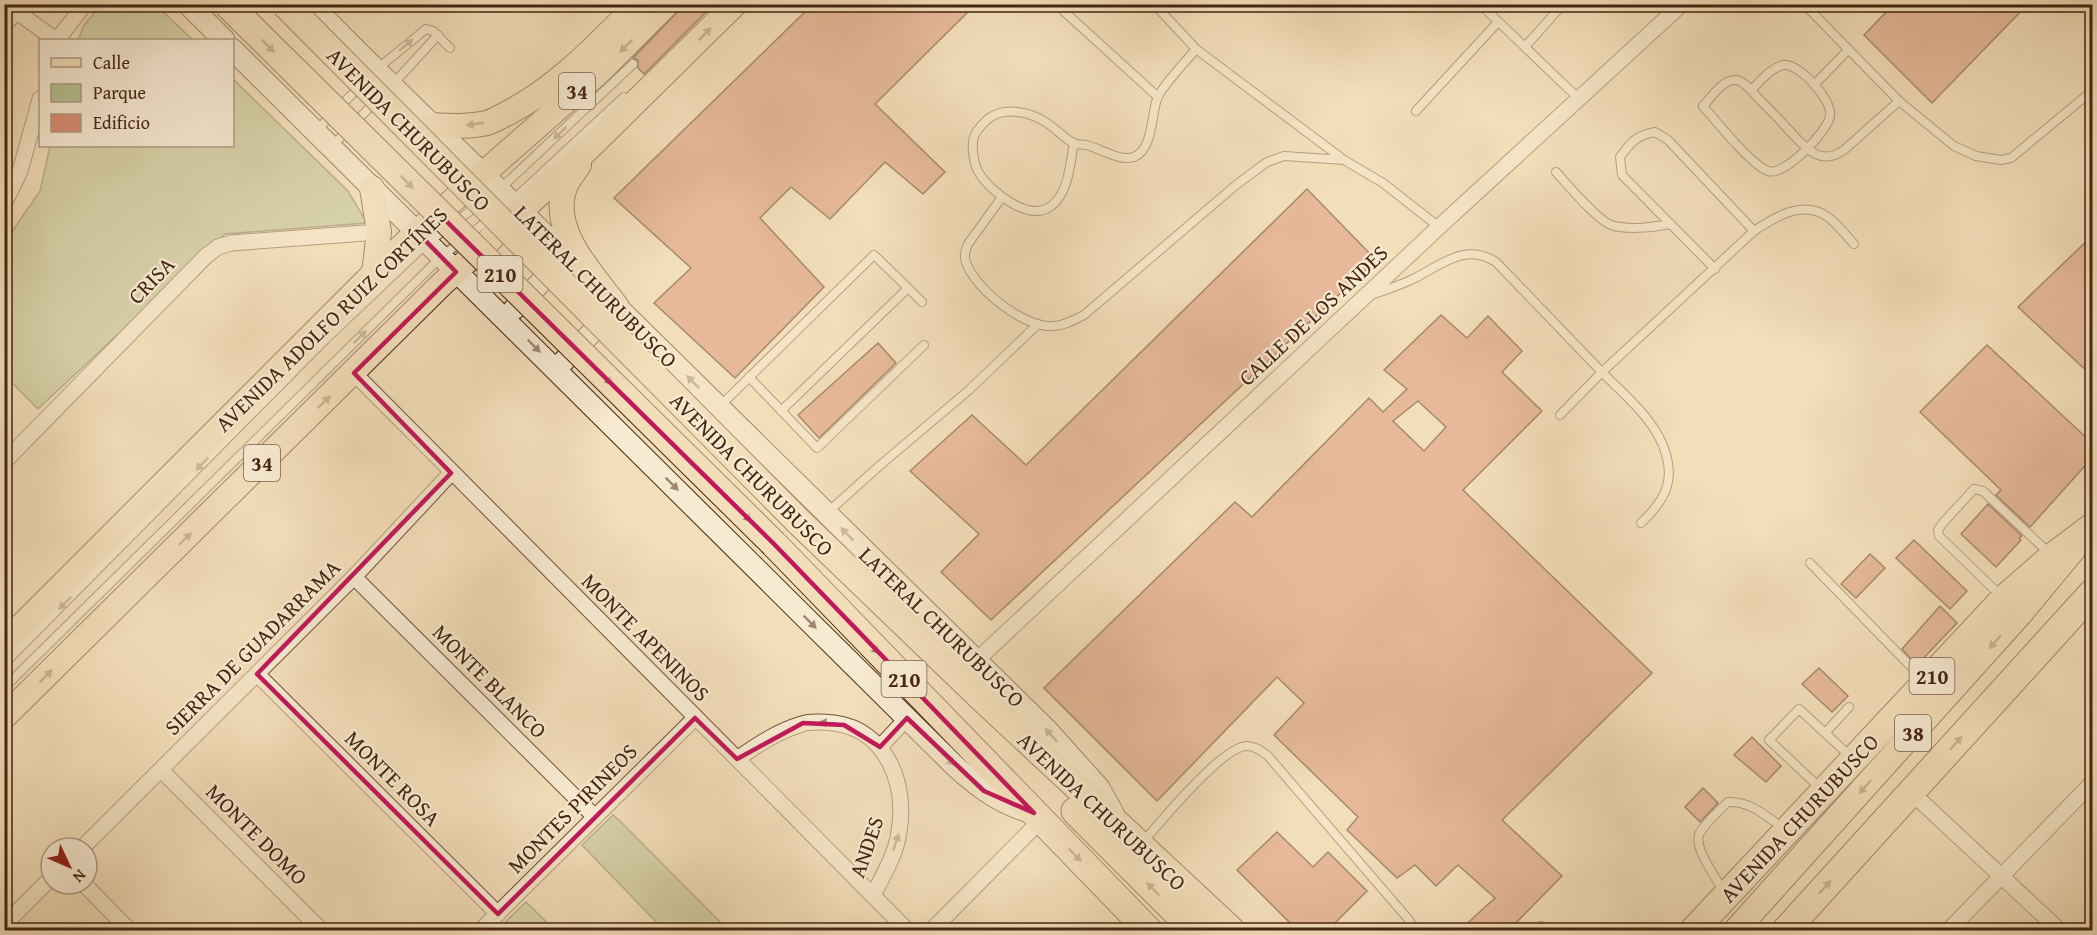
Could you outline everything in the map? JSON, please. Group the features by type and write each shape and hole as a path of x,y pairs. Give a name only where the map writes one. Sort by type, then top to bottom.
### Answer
{"highway":[{"name":"AVENIDA CHURUBUSCO","path":"227,4 774,544 1148,930"},
{"name":"AVENIDA CHURUBUSCO","path":"285,4 798,521 1131,839 1231,930"},
{"name":"AVENIDA CHURUBUSCO","path":"1694,930 1926,682 2012,606 2090,530"},
{"name":"38","path":"1786,930 2092,593"},
{"path":"980,696 994,728 1194,930"}],"main road":[{"path":"432,125 460,126 489,123 522,106 555,83 590,53 638,4"},
{"name":"AVENIDA ADOLFO RUIZ CORTÍNES","path":"4,643 374,273 435,251 504,194 599,72 667,4"},
{"name":"AVENIDA ADOLFO RUIZ CORTÍNES","path":"4,717 354,373 435,251 504,194 588,149 735,4"},
{"path":"588,149 566,185 562,204 564,228 579,254 617,307"},
{"path":"372,188 379,232 374,273"},
{"name":"38","path":"1736,930 2012,606"}],"street":[{"path":"57,39 84,4"},
{"path":"188,4 223,39"},
{"name":"LATERAL CHURUBUSCO","path":"311,4 383,79 504,194 1048,731 1099,788 1131,839"},
{"name":"CALLE DE LOS ANDES","path":"977,660 1439,227 1682,4"},
{"path":"4,25 20,8 55,39"},
{"path":"234,51 907,718 984,791 1008,805 1037,817 932,930"},
{"path":"4,204 20,171 39,103"},
{"name":"CRISA","path":"4,462 206,256 218,247 231,243 379,232"},
{"path":"504,319 567,256"},
{"path":"556,369 617,307"},
{"name":"MONTE APENINOS","path":"354,373 873,895 903,929"},
{"name":"SIERRA DE GUADARRAMA","path":"94,836 354,577 451,473"},
{"name":"MONTE BLANCO","path":"354,577 595,817"},
{"name":"MONTE ROSA","path":"257,674 498,914"},
{"name":"MONTES PIRINEOS","path":"481,930 695,718"},
{"path":"880,747 907,718"},
{"name":"ANDES","path":"737,759 770,737 803,723 826,722 844,725 861,732 880,747 896,774 902,809 899,834 890,861 873,895"},
{"name":"MONTE DOMO","path":"161,770 321,930"},
{"path":"1949,930 2091,788"},
{"path":"1911,792 2059,930"},
{"path":"4,925 39,890"},
{"path":"96,896 129,930"}],"lane":[{"path":"1056,4 1158,97"},
{"path":"1154,4 1196,49 1344,160 1383,183 1439,227"},
{"path":"1480,4 1578,98"},
{"path":"1525,47 1563,4"},
{"path":"1804,4 1899,101 1954,146 1976,156 2001,160 2011,158 2092,91"},
{"path":"1416,111 1498,22"},
{"path":"331,147 421,31 430,29 450,48"},
{"path":"315,132 438,35"},
{"path":"1074,143 1062,192 1051,207 1034,212 1002,196 979,172 975,162 973,142 976,130 1000,112 1033,115 1074,143 1100,148 1126,158 1137,155 1149,135 1158,97 1196,49"},
{"path":"1814,85 1848,50"},
{"path":"504,194 633,64"},
{"path":"1751,90 1777,67 1785,65 1795,67 1827,100 1831,109 1830,117 1823,130 1807,149 1781,170 1773,173 1766,171 1746,152 1703,106 1724,84 1738,80 1751,90 1807,149 1822,156 1837,155 1899,101"},
{"path":"504,194 629,92"},
{"path":"1715,269 1623,176 1620,157 1629,144 1641,134 1655,132 1668,140 1754,231"},
{"path":"1002,196 968,244 965,261 971,272 991,295 1022,320 1052,327 1084,315 1236,185 1267,162 1284,156 1344,160"},
{"path":"1556,172 1595,214 1612,226 1649,227 1671,224"},
{"path":"1560,415 1602,372 1754,231 1787,213 1801,209 1816,210 1828,217 1854,244"},
{"path":"4,664 326,339 435,251"},
{"path":"4,688 435,251"},
{"path":"1366,296 1404,283 1450,258 1465,254 1488,256 1496,262 1648,421 1663,443 1667,456 1668,481 1665,494 1657,507 1641,523"},
{"path":"719,408 874,255 922,302"},
{"path":"781,411 908,288"},
{"path":"826,514 969,390 1038,324"},
{"path":"749,376 817,448 924,345"},
{"path":"2012,606 1940,536 1938,530 1974,489 1983,491 2056,561"},
{"path":"1810,563 1926,682"},
{"path":"1825,733 1849,707"},
{"path":"1824,791 1769,740 1798,709 1853,759"},
{"path":"1131,839 1160,821 1221,758 1237,748 1247,746 1258,748 1268,756 1402,911 1414,930"},
{"path":"1726,895 1700,851 1698,841 1699,833 1728,802 1748,805 1787,831"},
{"path":"1528,930 1541,926 1551,930"}],"highlighted area":[{"path":"438,213 774,544 1034,813 984,791 907,718 880,747 844,725 803,723 737,759 695,718 498,914 257,674 451,473 354,373 456,272 417,232"}],"green space":[{"path":"101,5 156,5 192,39 78,39 84,25"},
{"path":"234,80 348,191 367,223 225,234 38,409 5,376 4,243 40,191 50,147 234,147"},
{"path":"613,815 728,930 664,930 582,845"},
{"path":"526,902 555,930 497,930"}],"building":[{"path":"685,4 714,4 644,74 638,68 638,60 633,58"},
{"path":"813,4 976,4 875,104 945,172 923,194 885,162 830,219 791,187 760,218 824,287 735,378 654,303 691,268 614,198"},
{"path":"1894,4 2028,4 1932,103 1864,35"},
{"path":"1307,189 1376,260 991,620 941,572 979,534 910,471 972,415 1026,465"},
{"path":"2092,236 2092,376 2018,307"},
{"path":"1441,315 1467,338 1488,316 1522,351 1502,372 1542,411 1463,490 1652,673 1502,820 1562,876 1509,930 1460,930 1495,898 1458,865 1436,886 1415,865 1397,878 1347,830 1358,817 1274,735 1304,703 1277,677 1157,801 1044,688 1235,502 1252,517 1369,398 1383,412 1407,389 1384,370","holes":["1418,401 1446,427 1424,451 1393,421"]},
{"path":"878,343 896,363 819,438 798,415"},
{"path":"1987,345 2092,443 2092,458 2030,527 1996,495 2001,490 1920,412"},
{"path":"1988,504 2022,536 2019,538 2021,540 1996,567 1961,534"},
{"path":"1914,540 1967,591 1950,609 1896,558"},
{"path":"1870,554 1885,568 1856,598 1841,584"},
{"path":"1940,606 1957,623 1917,665 1902,649"},
{"path":"1819,668 1848,696 1832,712 1802,684"},
{"path":"1752,737 1781,766 1766,782 1734,755"},
{"path":"1703,788 1718,803 1700,822 1685,807"},
{"path":"1277,832 1313,867 1328,852 1367,891 1328,930 1297,930 1237,870"}]}
